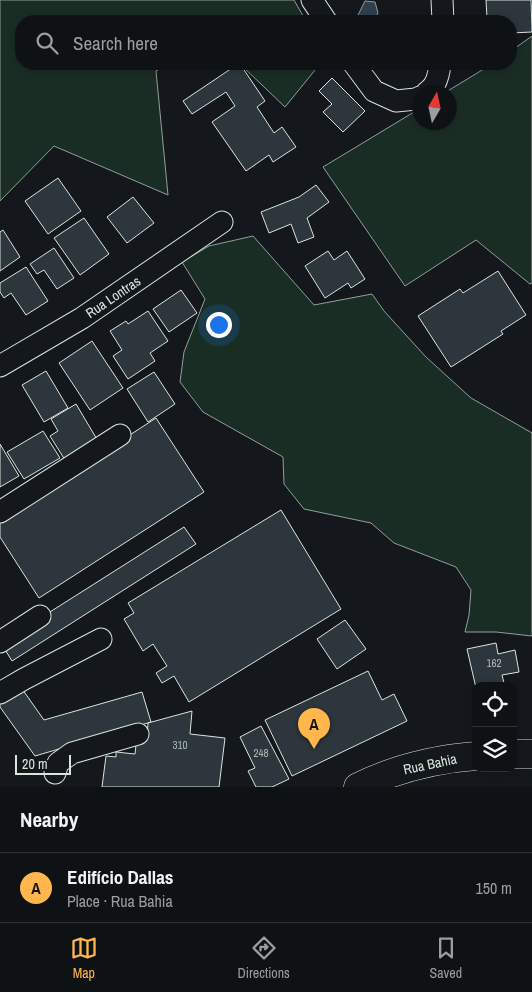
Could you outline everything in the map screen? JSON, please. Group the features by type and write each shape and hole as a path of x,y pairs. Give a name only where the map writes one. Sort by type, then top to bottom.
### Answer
{"main road":[{"path":"517,754 532,754"},
{"name":"Rua Bahia","path":"358,787 391,773 420,765 445,759 472,756"}],"street":[{"path":"312,0 322,15"},
{"path":"442,0 443,15"},
{"path":"358,70 374,91 396,101 412,99"},
{"path":"434,85 439,70"},
{"name":"Rua Lontras","path":"0,366 82,318 222,222"},
{"path":"0,512 120,435"},
{"path":"0,642 40,616"},
{"path":"0,693 101,639"},
{"path":"55,773 58,763 72,753 138,734"}],"green space":[{"path":"0,0 294,0 303,15 15,15 15,70 158,70 156,71 168,195 54,146 0,201"},
{"path":"532,36 532,283 530,284 476,240 405,286 323,167 412,113 412,130 457,130 457,85 482,70 517,70 517,47"},
{"path":"246,70 315,70 285,107"},
{"path":"253,236 314,305 372,294 384,311 426,357 471,398 532,433 532,636 496,632 465,632 469,615 471,590 456,567 394,543 371,523 304,509 284,484 283,457 203,412 180,382 184,352 205,299 182,262 209,246"}],"water":[{"path":"365,1 375,2 377,15 358,15"}],"building":[{"path":"486,0 531,0 532,32 517,33 517,15 487,15"},
{"path":"229,70 244,70 265,101 257,107 274,133 282,127 296,147 273,162 269,155 246,171 212,122 235,106 226,92 192,114 183,101"},
{"path":"332,78 365,111 343,132 323,112 332,104 319,91"},
{"path":"58,178 81,211 48,234 25,201"},
{"path":"316,185 329,202 307,218 314,237 298,243 291,224 269,233 261,212 299,197"},
{"path":"133,197 154,223 127,243 107,217"},
{"path":"84,218 109,254 80,275 54,238"},
{"path":"3,230 20,257 0,271 0,232"},
{"path":"54,248 74,278 57,289 44,270 37,274 30,264"},
{"path":"328,251 334,260 347,251 365,279 351,288 348,283 325,298 305,266"},
{"path":"26,267 48,301 26,315 11,293 4,298 0,292 0,283"},
{"path":"498,271 526,315 501,331 503,334 451,367 418,316 460,289 463,293"},
{"path":"181,290 197,313 169,332 153,309"},
{"path":"148,311 168,341 150,353 155,361 128,379 113,356 122,350 110,331 126,321 128,324"},
{"path":"92,341 123,388 90,410 59,363"},
{"path":"46,371 68,408 44,422 22,385"},
{"path":"154,372 175,404 148,422 127,389"},
{"path":"76,404 98,441 65,460 50,436 58,431 51,419"},
{"path":"156,418 204,492 39,598 0,537 0,519"},
{"path":"43,431 60,458 24,479 7,452"},
{"path":"0,444 19,476 0,487"},
{"path":"281,510 341,609 189,702 174,676 162,683 156,673 167,666 153,644 143,651 124,619 134,613 128,603"},
{"path":"184,527 196,544 12,661 1,643"},
{"path":"345,620 366,649 337,669 317,639"},
{"path":"496,643 498,654 515,650 519,672 502,675 504,682 475,682 467,649"},
{"path":"368,671 382,700 394,694 407,721 292,776 265,720"},
{"path":"20,686 44,720 142,692 151,722 35,756 0,707 0,700"},
{"path":"192,711 190,734 225,738 219,787 102,787 106,756 116,757 116,752 135,754 137,736 147,737 148,723"},
{"path":"261,726 289,779 272,787 256,787 248,771 255,768 240,737"}],"place":[{"name":"Edifício Dallas","path":"314,749"}]}
